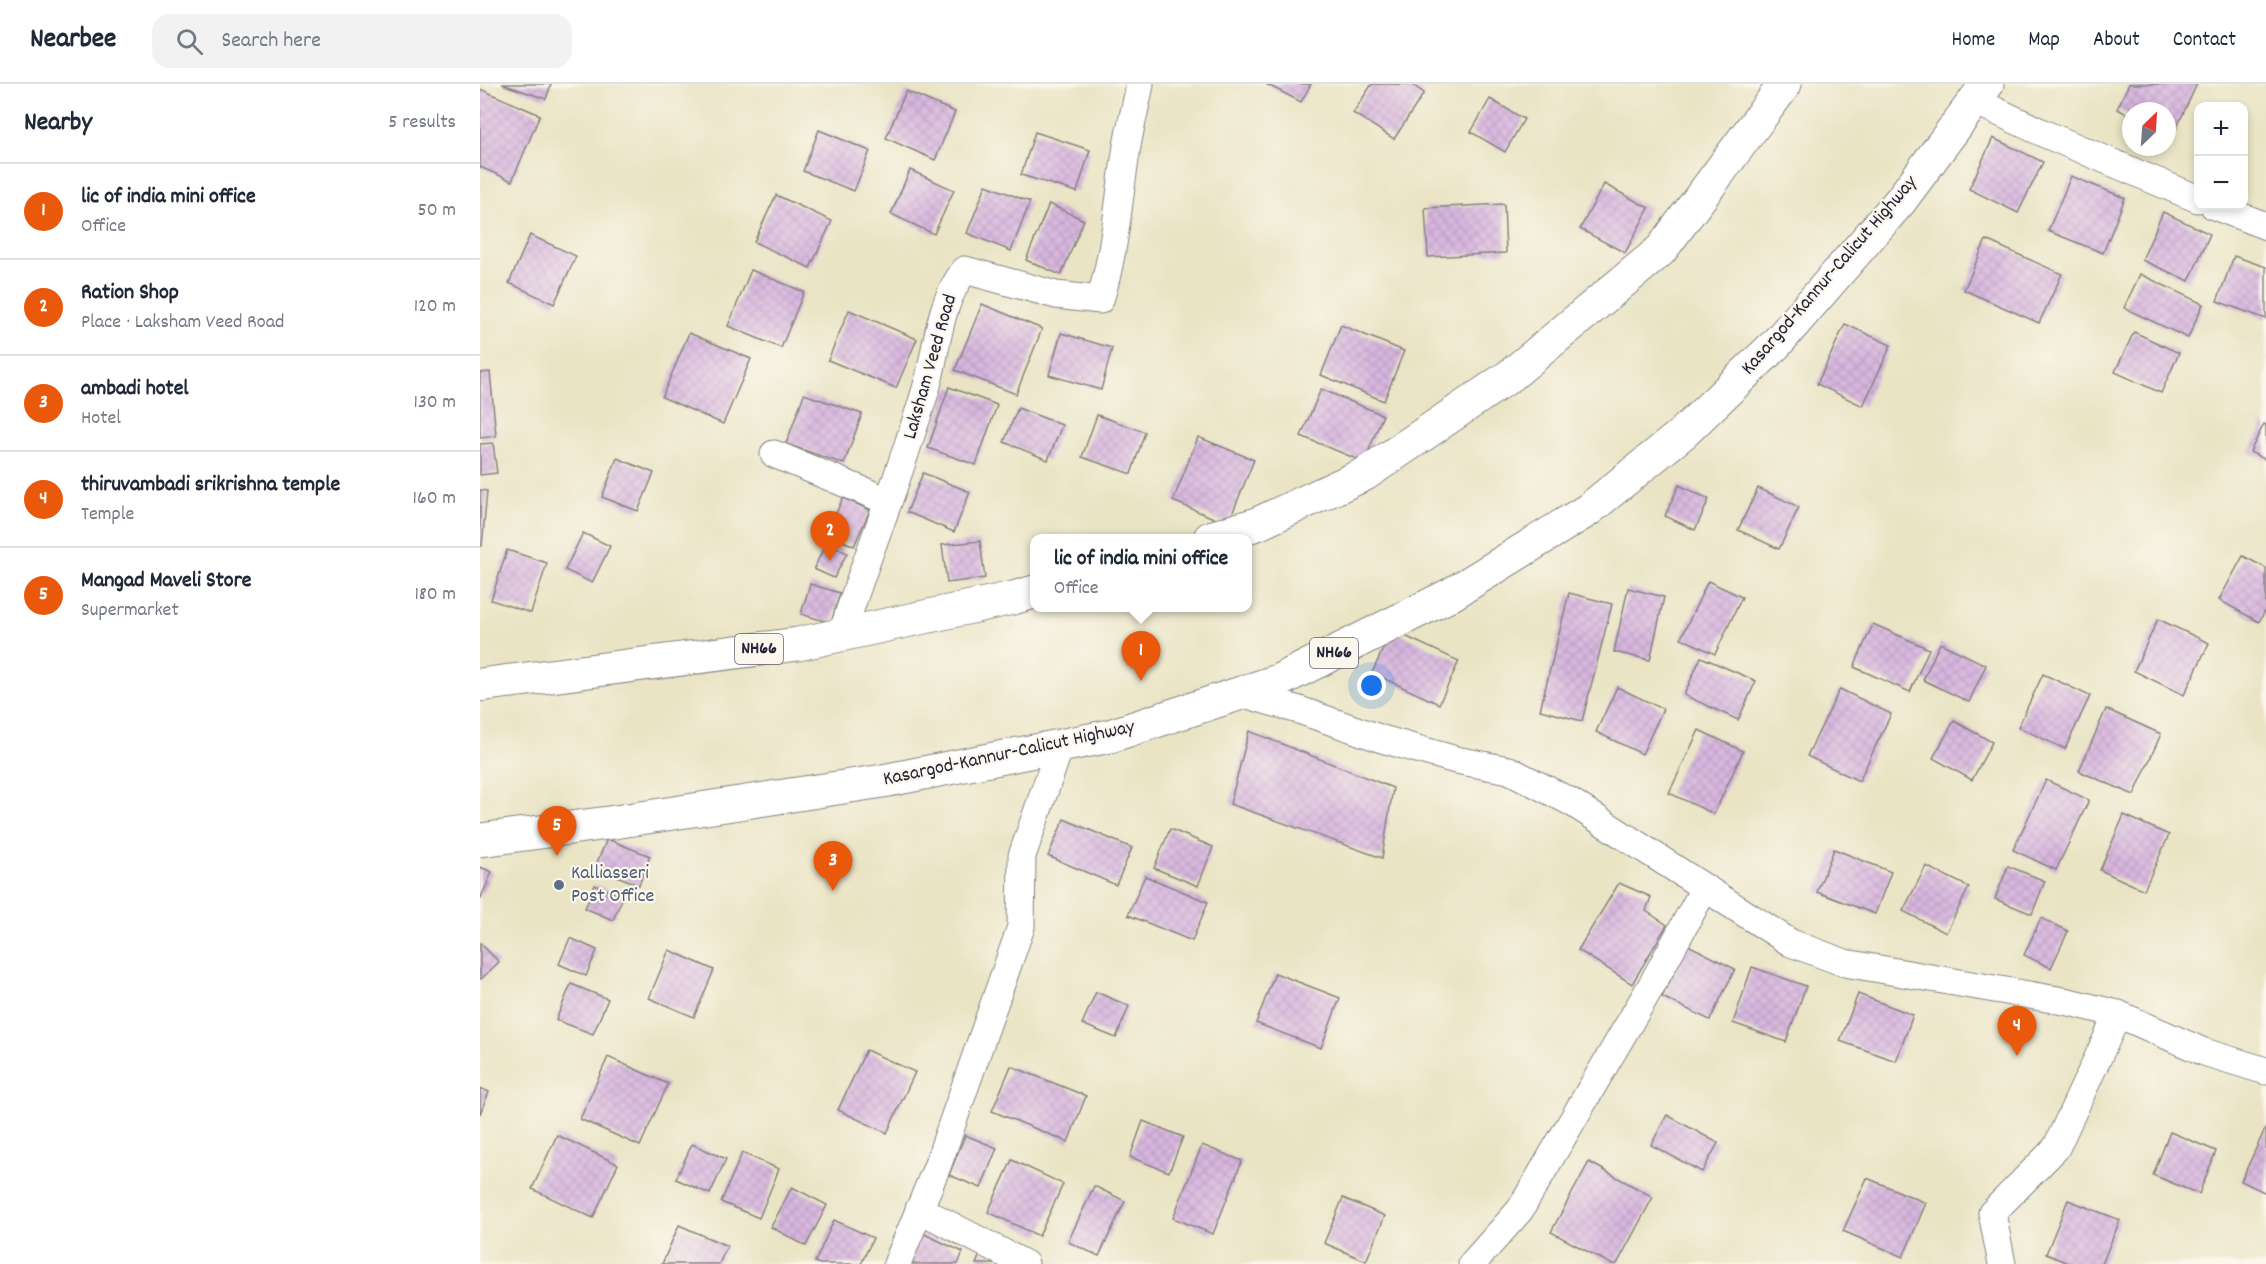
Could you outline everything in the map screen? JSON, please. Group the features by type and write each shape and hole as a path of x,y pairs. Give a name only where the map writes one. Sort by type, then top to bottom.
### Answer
{"highway":[{"path":"1223,534 1257,524 1365,474 1511,375 1661,250 1785,84"},
{"name":"Kasargod-Kannur-Calicut Highway","path":"480,840 883,781 1060,746 1110,736 1278,681 1450,595 1588,510 1683,433 1776,344 1901,200 1981,92"},
{"name":"NH66","path":"480,685 798,644 1030,593"}],"street":[{"name":"Laksham Veed Road","path":"842,635 929,376 945,305 958,279 965,270 1056,295 1100,300 1118,223 1126,151 1140,84"},
{"path":"1981,92 2055,138 2194,197"},
{"path":"2224,210 2266,226"},
{"path":"774,454 888,501"},
{"path":"1241,693 1403,745 1456,760 1509,770 1571,802 1791,943 1845,963 1942,978 2069,1002 2118,1014 2204,1052 2266,1071"},
{"path":"897,1264 938,1164 1021,927 1022,856 1060,746"},
{"path":"1472,1264 1520,1210 1654,981 1704,889"},
{"path":"2002,1264 1992,1214 2056,1148 2118,1014"},
{"path":"919,1209 1025,1264"}],"building":[{"path":"502,84 551,84 546,99"},
{"path":"1266,84 1311,84 1301,102"},
{"path":"1372,84 1411,84 1424,93 1394,139 1353,113"},
{"path":"2129,84 2197,84 2176,129 2176,102 2122,102 2122,112 2117,109"},
{"path":"480,89 540,115 512,181 480,167"},
{"path":"906,91 955,112 935,160 886,138"},
{"path":"1490,99 1524,119 1505,152 1471,132"},
{"path":"819,130 870,151 854,191 803,171"},
{"path":"1035,132 1090,150 1077,192 1021,175"},
{"path":"1993,138 2043,162 2018,213 1969,189"},
{"path":"910,170 954,190 934,234 891,214"},
{"path":"2071,176 2125,198 2103,253 2048,231"},
{"path":"1604,184 1649,208 1625,253 1580,229"},
{"path":"986,185 1030,202 1011,251 967,233"},
{"path":"776,195 832,221 810,268 754,242"},
{"path":"1049,204 1084,220 1061,275 1026,260"},
{"path":"1504,204 1506,253 1428,257 1425,208"},
{"path":"2163,212 2210,234 2189,281 2142,260"},
{"path":"530,235 576,256 554,304 509,283"},
{"path":"1986,240 2062,274 2039,323 1964,290"},
{"path":"2234,256 2266,267 2266,319 2217,301"},
{"path":"751,270 804,292 781,348 728,326"},
{"path":"2140,274 2203,304 2188,338 2124,308"},
{"path":"982,304 1042,329 1016,394 955,370"},
{"path":"849,310 917,339 896,388 828,360"},
{"path":"1845,324 1891,345 1863,406 1817,384"},
{"path":"1341,325 1404,351 1384,401 1321,375"},
{"path":"2134,332 2179,353 2161,393 2115,372"},
{"path":"689,333 751,359 723,424 662,397"},
{"path":"1061,333 1112,348 1101,390 1049,375"},
{"path":"490,372 496,436 480,438 480,373"},
{"path":"949,387 997,405 976,465 928,448"},
{"path":"1321,389 1383,415 1364,462 1301,436"},
{"path":"804,394 862,414 844,464 786,444"},
{"path":"1018,408 1062,425 1048,460 1004,442"},
{"path":"1097,415 1145,432 1131,474 1082,457"},
{"path":"2264,424 2266,425 2266,460 2250,452"},
{"path":"1198,437 1254,460 1228,524 1173,501"},
{"path":"493,443 497,473 480,475 480,444"},
{"path":"617,458 654,473 638,511 602,497"},
{"path":"923,473 970,492 954,532 907,512"},
{"path":"1679,485 1709,499 1695,530 1665,516"},
{"path":"1758,488 1799,507 1779,549 1738,530"},
{"path":"480,490 487,491 482,546 480,546"},
{"path":"843,498 870,510 854,546 827,534"},
{"path":"583,533 610,546 592,583 565,570"},
{"path":"980,541 985,578 947,583 942,545"},
{"path":"826,542 847,553 834,578 814,569"},
{"path":"507,550 547,563 531,613 491,600"},
{"path":"2243,556 2266,568 2266,609 2259,622 2219,600"},
{"path":"1708,581 1742,597 1715,654 1681,638"},
{"path":"810,584 840,593 831,623 801,614"},
{"path":"1628,588 1664,597 1650,660 1614,652"},
{"path":"1569,593 1612,604 1582,721 1540,710"},
{"path":"2158,619 2209,643 2184,695 2134,671"},
{"path":"1873,624 1929,649 1910,692 1854,667"},
{"path":"1392,630 1459,661 1439,704 1372,673"},
{"path":"1940,643 1986,665 1969,702 1923,680"},
{"path":"1701,657 1756,681 1738,720 1684,695"},
{"path":"2043,674 2090,696 2065,749 2018,727"},
{"path":"1617,687 1663,709 1642,754 1596,732"},
{"path":"1840,689 1891,714 1859,781 1807,756"},
{"path":"2106,709 2161,734 2134,795 2079,771"},
{"path":"1954,721 1992,742 1972,780 1933,758"},
{"path":"1699,730 1743,751 1714,814 1669,793"},
{"path":"1249,731 1393,788 1382,858 1230,804"},
{"path":"2046,780 2089,800 2056,870 2013,850"},
{"path":"2124,815 2169,835 2144,890 2100,870"},
{"path":"1064,819 1132,848 1116,885 1048,856"},
{"path":"1170,829 1213,847 1198,886 1154,868"},
{"path":"607,839 650,856 639,885 595,867"},
{"path":"1834,849 1891,872 1875,914 1817,892"},
{"path":"1926,866 1969,887 1946,933 1903,911"},
{"path":"2008,866 2045,881 2032,914 1995,899"},
{"path":"480,867 492,872 480,900"},
{"path":"1145,876 1208,902 1192,941 1128,915"},
{"path":"1619,883 1651,897 1646,911 1667,925 1632,984 1578,950"},
{"path":"595,885 623,897 613,920 585,908"},
{"path":"2041,918 2068,931 2051,968 2024,955"},
{"path":"570,938 597,950 586,976 559,964"},
{"path":"480,943 499,962 481,979 480,978"},
{"path":"1688,945 1735,969 1710,1020 1662,997"},
{"path":"669,950 714,970 694,1017 649,998"},
{"path":"1752,967 1806,986 1786,1042 1733,1023"},
{"path":"1275,973 1340,998 1321,1048 1256,1023"},
{"path":"571,984 608,999 593,1034 556,1020"},
{"path":"1096,992 1129,1006 1116,1038 1082,1024"},
{"path":"1858,994 1913,1015 1896,1061 1840,1041"},
{"path":"866,1050 915,1072 887,1133 838,1110"},
{"path":"608,1057 668,1084 640,1146 580,1119"},
{"path":"1011,1066 1086,1096 1068,1142 992,1111"},
{"path":"480,1088 489,1092 480,1114"},
{"path":"1667,1115 1718,1143 1702,1172 1651,1145"},
{"path":"1143,1121 1183,1137 1169,1172 1130,1157"},
{"path":"2266,1127 2266,1193 2241,1181"},
{"path":"2170,1132 2216,1151 2199,1194 2153,1175"},
{"path":"557,1135 618,1164 593,1218 532,1189"},
{"path":"965,1135 997,1148 981,1188 949,1175"},
{"path":"692,1144 726,1159 710,1194 676,1179"},
{"path":"1202,1145 1242,1161 1213,1234 1173,1218"},
{"path":"742,1153 779,1169 759,1218 721,1202"},
{"path":"1012,1160 1063,1184 1039,1236 988,1212"},
{"path":"1589,1162 1653,1197 1617,1264 1611,1264 1551,1232"},
{"path":"1867,1178 1926,1203 1903,1257 1843,1231"},
{"path":"1094,1186 1125,1201 1099,1256 1068,1242"},
{"path":"792,1187 827,1205 806,1246 771,1227"},
{"path":"1343,1198 1385,1216 1366,1261 1324,1243"},
{"path":"2068,1200 2120,1220 2102,1264 2071,1264 2046,1254"},
{"path":"834,1220 873,1238 861,1264 815,1262"},
{"path":"679,1225 727,1246 719,1264 662,1264"},
{"path":"922,1233 963,1252 958,1264 908,1264"},
{"path":"981,1252 1008,1264 976,1264"}],"place":[{"name":"Ration Shop","path":"830,561"},
{"name":"lic of india mini office","path":"1141,681"},
{"name":"Mangad Maveli Store","path":"557,856"},
{"name":"Kalliasseri Post Office","path":"559,885"},
{"name":"ambadi hotel","path":"833,891"},
{"name":"thiruvambadi srikrishna temple","path":"2017,1056"}]}
